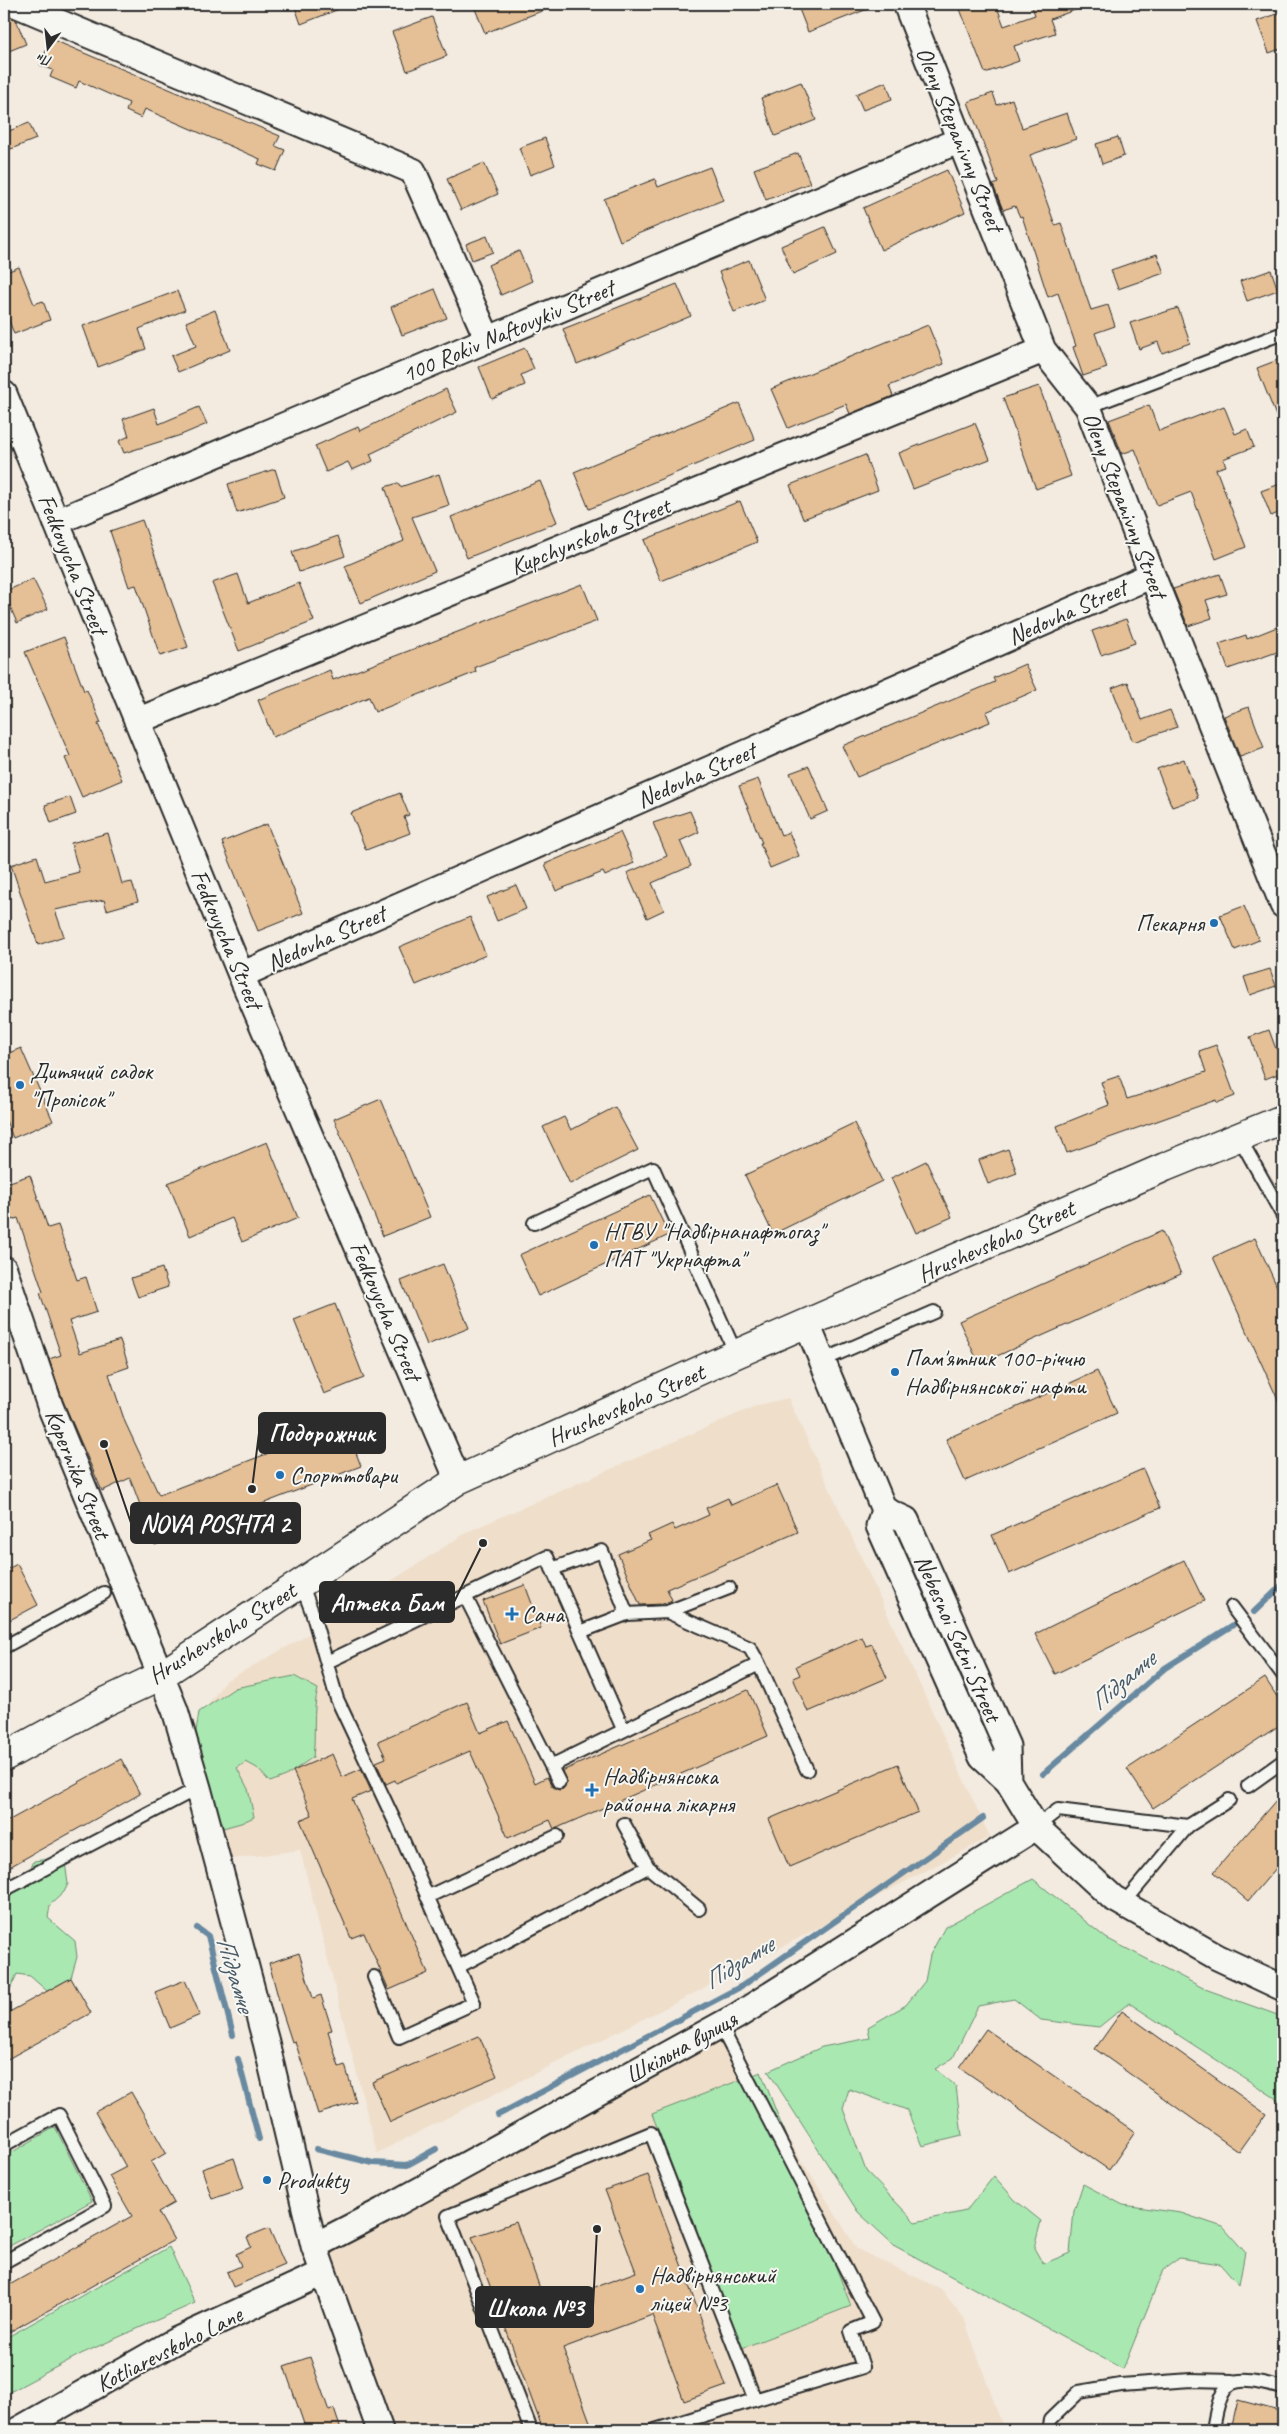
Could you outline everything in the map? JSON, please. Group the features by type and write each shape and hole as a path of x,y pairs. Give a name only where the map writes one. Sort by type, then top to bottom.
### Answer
{"street":[{"path":"14,4 413,171 488,340"},
{"name":"Oleny Stepanivny Street","path":"906,4 1043,350 1088,407 1152,574 1281,892"},
{"name":"100 Rokiv Naftovykiv Street","path":"56,522 960,140"},
{"name":"Kupchynskoho Street","path":"137,721 1043,350"},
{"name":"Fedkovycha Street","path":"4,394 241,975 458,1480"},
{"name":"Nedovha Street","path":"241,975 1152,574"},
{"name":"Hrushevskoho Street","path":"4,1757 105,1702 160,1676 458,1480 736,1354 1283,1119"},
{"name":"Kopernika Street","path":"4,1269 50,1406 175,1710 198,1788 266,2042 314,2246 380,2430"},
{"name":"Nebesnoi Sotni Street","path":"807,1324 884,1510 880,1526 982,1757 1008,1781 1036,1827 1114,1898 1217,1957 1283,1988"},
{"name":"Шкільна вулиця","path":"314,2246 382,2211 720,2025 1036,1827"},
{"name":"Kotliarevskoho Lane","path":"18,2430 175,2341 323,2273"}],"lane":[{"path":"1088,407 1283,333"},
{"path":"1238,1137 1283,1216"},
{"path":"534,1223 653,1168 736,1354"},
{"path":"821,1361 934,1312"},
{"path":"552,1569 602,1551 627,1614"},
{"path":"327,1662 547,1557 623,1729"},
{"path":"301,1583 337,1698 395,1822 474,2003 400,2037 374,1977"},
{"path":"580,1632 627,1614 667,1612 729,1588"},
{"path":"4,1647 104,1593"},
{"path":"464,1596 559,1782"},
{"path":"686,1604 696,1624"},
{"path":"1232,1607 1283,1675"},
{"path":"667,1612 750,1648 807,1770"},
{"path":"551,1766 623,1729 759,1664"},
{"path":"1248,1786 1283,1761"},
{"path":"4,1890 198,1788"},
{"path":"1123,1904 1188,1826 1229,1800"},
{"path":"1036,1827 1058,1810 1188,1826"},
{"path":"624,1824 648,1867 700,1909"},
{"path":"427,1897 557,1836"},
{"path":"458,1967 648,1867"},
{"path":"655,2430 863,2367 851,2331 873,2322 720,2025"},
{"path":"4,2145 59,2115 105,2206 4,2262"},
{"path":"531,2430 448,2216 651,2132 755,2400"},
{"path":"1048,2430 1050,2420 1079,2392 1121,2385 1191,2380 1233,2381 1247,2379 1283,2388"},
{"path":"1213,2430 1216,2409 1223,2391 1233,2381"}],"shaded area":[{"name":"Надвірнянська районна лікарня","path":"788,1398 990,1837 683,1999 377,2153 300,1850 232,1859 203,1743 206,1708 224,1682 301,1639 469,1531 758,1405"},
{"path":"728,2035 789,2140 857,2249 941,2289 964,2318 1004,2430 382,2430 319,2247"}],"green space":[{"path":"294,1676 318,1689 315,1706 313,1757 286,1776 270,1782 257,1768 246,1762 237,1768 248,1789 254,1817 216,1830 196,1731 199,1712 235,1688"},
{"path":"49,1859 65,1862 68,1884 64,1892 50,1905 48,1918 75,1941 77,1957 71,1978 47,1991 30,1976 17,1974 4,2002 4,1885 25,1881 34,1861"},
{"path":"1033,1879 1106,1938 1205,1989 1283,2017 1283,2103 1129,2003 1099,2027 1041,2020 1014,1999 978,2006 953,2058 935,2069 956,2086 962,2136 922,2146 907,2110 849,2089 843,2109 866,2171 915,2222 966,2211 994,2176 1015,2200 1041,2221 1034,2248 1043,2264 1070,2253 1074,2211 1083,2184 1123,2205 1181,2213 1223,2227 1245,2252 1239,2285 1221,2264 1179,2258 1163,2270 1123,2369 895,2246 858,2212 768,2071 822,2047 870,2038 868,2027 906,2005 925,1981 930,1955 945,1927"},
{"path":"761,2072 851,2306 742,2348 652,2114"},
{"path":"55,2127 92,2201 4,2249 4,2157"},
{"path":"169,2247 195,2303 81,2354 4,2395 4,2339"}],"building":[{"path":"294,4 349,4 349,5 301,24"},
{"path":"473,4 557,4 557,5 485,33"},
{"path":"813,4 878,5 808,32 799,9"},
{"path":"958,4 996,4 1004,26 1035,15 1031,4 1086,4 1086,6 1050,19 1055,33 1014,46 1019,61 985,73"},
{"path":"1283,12 1283,48 1269,53 1257,21"},
{"path":"4,13 16,20 26,44 4,53"},
{"path":"432,17 447,56 407,71 392,32"},
{"path":"51,39 280,136 275,146 285,150 276,171 258,164 260,159 145,109 141,118 126,111 129,103 79,81 76,88 50,77 53,70 40,65"},
{"path":"801,82 816,120 775,136 761,98"},
{"path":"886,82 892,99 863,110 856,94"},
{"path":"993,93 997,105 1012,99 1022,128 1067,113 1076,139 1030,155 1055,225 1061,223 1091,310 1108,305 1115,326 1095,333 1107,368 1083,376 1073,347 1076,346 1058,293 1048,297 1022,216 1020,217 1015,206 1003,210 993,185 998,183 968,102"},
{"path":"29,123 36,139 11,149 4,133"},
{"path":"1118,137 1124,156 1102,164 1096,144"},
{"path":"545,138 555,165 530,175 519,148"},
{"path":"798,153 810,183 766,200 754,169"},
{"path":"484,163 498,194 461,210 447,179"},
{"path":"710,167 723,200 620,241 604,199 655,179 658,187"},
{"path":"947,170 965,212 881,250 863,208"},
{"path":"825,227 837,254 793,274 781,246"},
{"path":"487,236 493,252 472,260 466,244"},
{"path":"519,251 532,281 501,295 488,265"},
{"path":"1157,254 1164,273 1118,289 1111,270"},
{"path":"749,260 765,300 734,312 719,272"},
{"path":"19,267 34,304 43,301 50,320 14,334 4,307 4,273"},
{"path":"1271,270 1278,290 1247,301 1240,281"},
{"path":"677,284 691,316 577,364 563,329"},
{"path":"435,289 447,318 402,335 391,307"},
{"path":"177,291 185,310 139,329 146,349 98,367 83,326"},
{"path":"1178,308 1190,343 1162,353 1158,342 1139,349 1130,323"},
{"path":"215,310 230,350 178,372 171,356 196,346 186,322"},
{"path":"928,325 944,364 889,386 893,396 850,414 846,404 788,428 771,389"},
{"path":"525,348 534,369 521,375 525,385 492,399 479,367"},
{"path":"1283,358 1283,431 1282,431 1257,368"},
{"path":"1039,386 1071,476 1036,489 1003,398"},
{"path":"446,389 457,412 370,454 373,461 352,470 348,462 326,472 315,446 358,427 360,431"},
{"path":"739,403 755,440 589,509 574,472"},
{"path":"1149,405 1159,431 1224,406 1235,434 1247,429 1254,447 1223,459 1226,466 1216,469 1246,547 1216,559 1191,492 1157,505 1135,449 1122,454 1109,420"},
{"path":"199,407 207,424 181,435 124,453 119,441 129,436 123,419 154,408 159,424"},
{"path":"975,423 990,459 913,489 899,453"},
{"path":"865,455 878,490 803,519 790,485"},
{"path":"275,469 284,497 237,513 228,484"},
{"path":"439,474 449,505 412,517 435,571 361,603 345,566 404,541 385,487 398,483 400,487"},
{"path":"540,481 557,522 467,558 451,517"},
{"path":"1280,484 1283,493 1283,511 1271,516 1261,491"},
{"path":"740,501 757,542 661,581 644,540"},
{"path":"142,520 188,647 160,656 136,585 129,587 110,531"},
{"path":"338,536 345,556 299,572 292,552"},
{"path":"238,574 248,603 299,583 314,621 239,651 212,583"},
{"path":"1220,574 1227,594 1206,600 1212,618 1188,626 1173,589"},
{"path":"33,579 48,609 17,623 4,592"},
{"path":"582,584 597,621 475,667 476,672 375,712 369,697 273,737 258,700 330,670 333,680"},
{"path":"1126,619 1135,643 1101,655 1092,631"},
{"path":"1277,627 1283,643 1283,650 1228,669 1219,644 1246,635 1247,639"},
{"path":"64,637 84,691 87,690 101,723 98,724 122,780 82,797 65,758 70,756 25,652"},
{"path":"1025,664 1037,690 986,712 990,722 857,777 842,746 995,682 993,678"},
{"path":"1128,682 1142,720 1170,710 1177,727 1133,742 1112,688"},
{"path":"1249,707 1264,748 1240,757 1224,716"},
{"path":"1184,759 1198,798 1172,807 1157,769"},
{"path":"809,766 828,811 810,819 790,773"},
{"path":"758,779 781,835 789,832 799,856 770,868 739,786"},
{"path":"400,793 409,815 404,817 410,833 366,850 351,813"},
{"path":"70,797 76,814 51,823 45,805"},
{"path":"690,811 699,832 680,841 691,866 652,883 664,910 647,918 627,873 667,856 653,823"},
{"path":"267,824 303,913 258,931 222,842"},
{"path":"620,832 634,863 605,876 603,872 556,891 545,864"},
{"path":"108,833 122,884 132,882 138,901 107,910 104,900 55,910 64,936 38,945 11,865 37,856 45,881 79,872 71,843"},
{"path":"516,885 526,909 497,921 487,897"},
{"path":"1244,906 1259,940 1235,950 1220,915"},
{"path":"470,917 486,955 416,985 399,947"},
{"path":"1270,969 1276,986 1250,995 1244,977"},
{"path":"1269,1030 1276,1049 1283,1046 1283,1072 1265,1079 1250,1037"},
{"path":"1216,1045 1235,1096 1217,1103 1216,1100 1067,1153 1057,1126 1109,1105 1101,1082 1119,1076 1127,1099 1140,1095 1206,1072 1199,1051"},
{"name":"Дитячий садок \"Пролісок\"","path":"21,1048 53,1121 13,1138 4,1116 4,1055"},
{"path":"381,1099 430,1217 383,1236 334,1119"},
{"path":"615,1107 638,1150 570,1184 543,1127 564,1117 571,1130"},
{"path":"854,1123 882,1181 773,1234 745,1175"},
{"path":"267,1142 298,1218 242,1242 232,1218 190,1236 168,1183"},
{"path":"1008,1149 1017,1173 988,1184 979,1160"},
{"path":"926,1161 952,1217 916,1233 891,1178"},
{"path":"30,1175 48,1228 58,1225 77,1280 86,1277 97,1312 69,1321 80,1353 120,1340 129,1367 109,1374 125,1422 159,1495 345,1424 361,1466 155,1545 130,1478 102,1491 63,1401 49,1359 61,1355 40,1293 43,1292 18,1218 8,1221 4,1210 4,1184"},
{"name":"НГВУ \"Надвірнанафтогаз\" ПАТ \"Укрнафта\"","path":"650,1195 669,1235 538,1296 519,1255"},
{"path":"1162,1231 1181,1274 979,1364 959,1321"},
{"path":"1255,1238 1283,1300 1283,1411 1213,1257"},
{"path":"443,1264 469,1328 427,1345 401,1281"},
{"path":"162,1268 168,1287 138,1297 131,1278"},
{"path":"335,1304 364,1378 324,1394 294,1320"},
{"path":"1097,1371 1117,1413 965,1481 946,1439"},
{"path":"1143,1469 1160,1508 1009,1574 992,1535"},
{"path":"777,1485 798,1532 667,1589 672,1600 663,1604 640,1605 618,1554 651,1540 648,1535 672,1524 675,1530 709,1515 706,1508 728,1498 731,1505"},
{"path":"1184,1560 1204,1601 1055,1674 1035,1634"},
{"path":"17,1564 38,1605 4,1623 4,1571"},
{"name":"Сана","path":"525,1585 541,1628 500,1644 483,1601"},
{"path":"862,1637 866,1646 872,1644 887,1678 808,1712 793,1678 800,1675 796,1666"},
{"path":"1265,1678 1283,1706 1283,1723 1153,1808 1127,1769"},
{"path":"748,1690 768,1736 557,1828 554,1829 550,1820 508,1838 470,1751 396,1783 395,1780 386,1784 376,1762 386,1758 378,1741 467,1702 480,1733 508,1721 535,1783 547,1777 552,1786 559,1790 563,1789 567,1783 562,1771"},
{"path":"332,1754 342,1777 361,1769 371,1791 352,1799 428,1973 389,1990 364,1933 351,1938 300,1820 312,1815 293,1771"},
{"path":"121,1759 140,1794 4,1870 4,1823"},
{"path":"898,1764 918,1812 789,1867 769,1819"},
{"path":"1283,1792 1283,1860 1248,1901 1214,1872"},
{"path":"299,1953 313,1998 321,1995 332,2030 328,2031 339,2067 345,2065 356,2102 318,2114 295,2041 292,2042 269,1963"},
{"path":"71,1978 91,2013 4,2061 4,2015"},
{"path":"185,1980 200,2015 170,2028 155,1992"},
{"path":"1122,2011 1266,2114 1239,2152 1095,2049"},
{"path":"986,2029 1135,2132 1109,2170 959,2067"},
{"path":"479,2036 497,2076 390,2122 372,2082"},
{"path":"131,2092 166,2153 151,2162 174,2203 158,2212 174,2240 4,2335 4,2288 132,2216 109,2176 126,2167 95,2112"},
{"path":"234,2158 244,2188 212,2199 202,2169"},
{"name":"Надвірнянський ліцей №3","path":"648,2175 726,2386 684,2401 652,2315 563,2348 593,2430 543,2430 472,2237 516,2222 546,2305 636,2272 605,2190"},
{"path":"269,2228 285,2265 233,2287 227,2272 241,2266 236,2254 251,2247 247,2237"},
{"path":"310,2357 329,2411 334,2409 341,2430 306,2430 284,2366"},
{"path":"1238,2400 1283,2412 1283,2430 1231,2430"}],"waterway":[{"name":"Підзамче","path":"1254,1612 1283,1584"},
{"name":"Підзамче","path":"1043,1774 1165,1668 1233,1625"},
{"name":"Підзамче","path":"498,2115 742,1986 983,1818"},
{"name":"Підзамче","path":"197,1928 208,1936 233,2035"},
{"name":"Підзамче","path":"238,2059 259,2139"},
{"name":"Підзамче","path":"316,2149 373,2163 407,2165 436,2149"}],"place":[{"name":"Пекарня","path":"1214,923"},
{"name":"Дитячий садок \"Пролісок\"","path":"20,1085"},
{"name":"НГВУ \"Надвірнанафтогаз\" ПАТ \"Укрнафта\"","path":"594,1245"},
{"name":"Пам'ятник 100-річчю Надвірнянської нафти","path":"895,1372"},
{"name":"NOVA POSHTA 2","path":"104,1444"},
{"name":"Спорттовари","path":"280,1475"},
{"name":"Подорожник","path":"252,1489"},
{"name":"Аптека Бам","path":"483,1543"},
{"name":"Сана","path":"512,1614"},
{"name":"Надвірнянська районна лікарня","path":"592,1790"},
{"name":"Produkty","path":"267,2180"},
{"name":"Школа №3","path":"597,2229"},
{"name":"Надвірнянський ліцей №3","path":"640,2289"}]}
